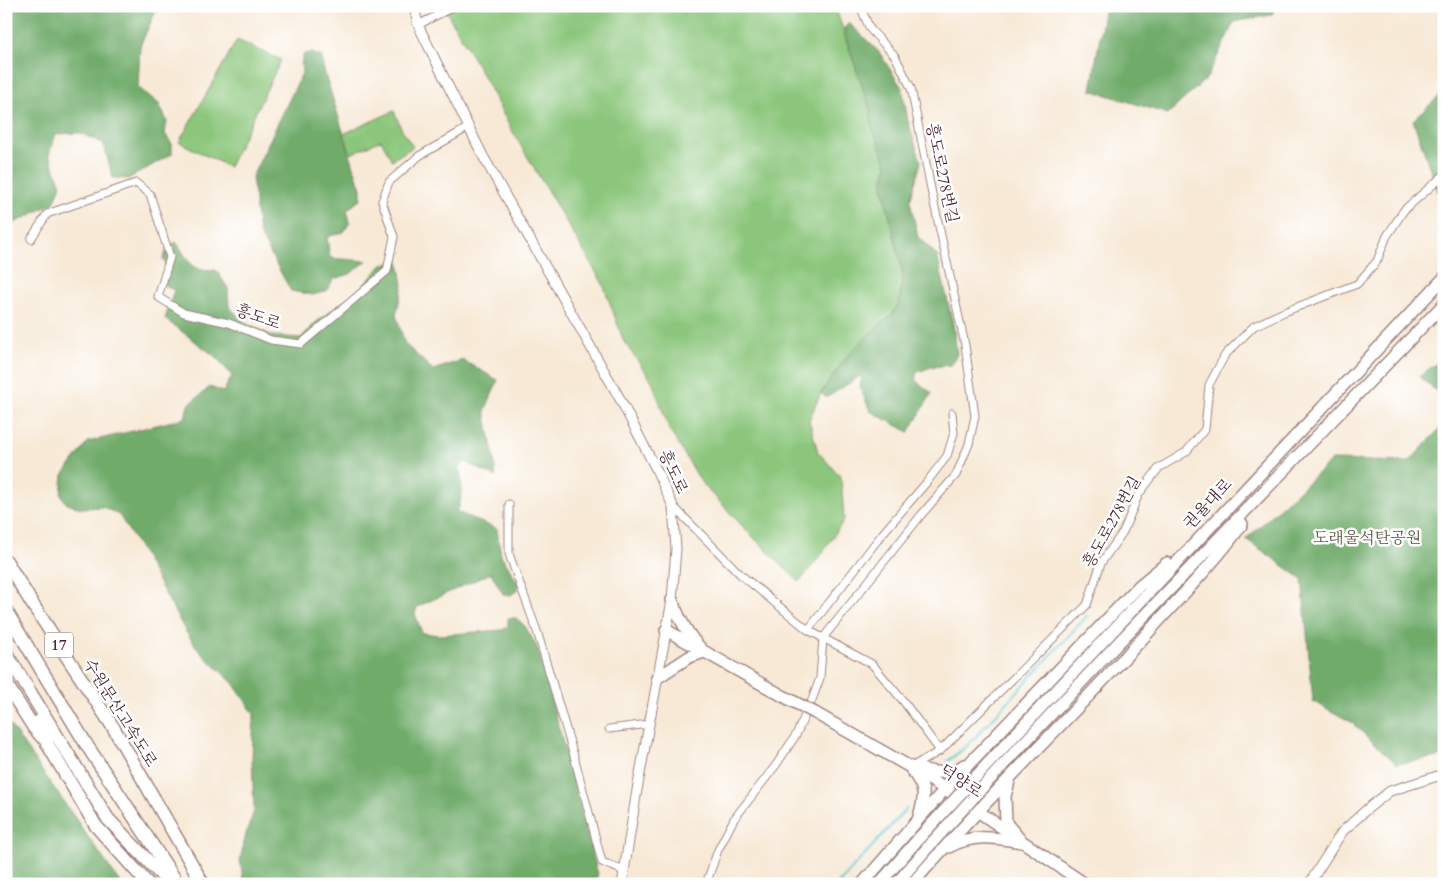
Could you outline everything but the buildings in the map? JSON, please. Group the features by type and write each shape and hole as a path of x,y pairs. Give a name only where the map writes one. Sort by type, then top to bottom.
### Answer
{"highway":[{"name":"수원문산고속도로","path":"6,561 113,728 203,884"},
{"name":"17","path":"6,610 86,744 178,884"},
{"path":"6,653 108,819 170,884"},
{"path":"6,663 43,728 48,745"},
{"path":"6,684 34,728 48,745 96,826 148,884"}],"main road":[{"name":"권율대로","path":"879,884 996,754 1444,278"},
{"name":"권율대로","path":"896,884 1004,764 1121,640 1444,304"},
{"path":"912,884 1196,579 1236,532 1264,492"},
{"path":"862,884 945,789 1139,586 1211,524"},
{"path":"672,600 682,625 692,640 704,652"},
{"path":"666,630 704,652"},
{"path":"657,678 689,657 704,652"},
{"name":"덕양로","path":"704,652 910,767 1084,884"},
{"path":"978,755 973,775 988,787 1010,778"},
{"path":"910,767 934,772 954,772 978,755"},
{"path":"910,767 921,784 924,799 916,822"},
{"path":"1010,778 1005,796 1006,823 1022,842"},
{"path":"916,822 937,815 951,827 941,851"},
{"path":"941,851 962,840 990,837 1022,842"}],"street":[{"name":"흥도로","path":"414,6 418,25 483,156 620,399 673,506 676,549 672,600 622,884"},
{"path":"418,25 455,6"},
{"name":"흥도로278번길","path":"823,638 922,514 956,475 969,444 975,416 965,345 911,88 895,56 870,29 860,6"},
{"name":"흥도로","path":"31,239 47,214 136,183 150,194 170,257 158,296 184,313 229,323 271,340 301,344 387,271 394,237 382,201 389,182 419,156 469,128"},
{"name":"흥도로278번길","path":"910,767 940,752 1087,604 1102,562 1123,532 1139,494 1159,468 1186,452 1205,429 1210,385 1225,354 1254,326 1284,312 1357,284 1377,261 1386,236 1404,210 1444,175"},
{"path":"808,630 883,533 947,456 954,433 952,413"},
{"path":"509,504 509,554 537,631 574,756 602,862 624,871"},
{"path":"673,506 740,574 808,630 872,664 904,702 940,752"},
{"path":"706,884 718,850 734,818 776,766 796,735 820,678 823,638"},
{"path":"609,729 649,724"},
{"path":"1309,884 1342,832 1366,810 1390,791 1444,774"}],"green space":[{"path":"6,6 158,6 140,46 138,87 159,104 167,121 165,134 172,144 172,154 128,179 113,178 103,143 79,133 56,134 49,154 61,185 54,203 12,224 6,216"},
{"path":"443,6 835,6 870,109 873,130 887,164 883,187 903,274 899,303 891,316 847,356 821,393 809,420 818,452 841,477 844,520 821,555 799,582 702,483 670,431 652,381 624,342 603,284 511,129"},
{"path":"1105,6 1275,6 1272,15 1234,22 1207,78 1168,114 1091,90"},
{"path":"849,23 879,52 902,88 908,121 921,162 910,201 918,237 937,255 953,324 957,354 951,365 931,367 916,373 916,381 932,393 909,432 870,411 860,387 862,375 826,398 821,393 847,356 891,316 899,303 903,274 883,187 887,164 873,130 870,109 845,36 844,28"},
{"path":"237,40 281,60 229,167 179,142"},
{"path":"312,53 322,57 323,67 361,189 361,199 347,210 350,222 344,232 327,237 330,258 367,261 350,274 334,279 326,291 313,295 291,291 259,233 252,177 302,73 301,63 304,54"},
{"path":"1444,92 1444,209 1413,120"},
{"path":"394,111 402,130 413,147 392,160 381,140 351,154 343,134"},
{"path":"176,242 196,267 201,270 216,270 228,288 229,307 247,324 273,336 301,338 315,323 361,288 382,265 399,261 403,285 396,315 405,344 433,370 462,360 498,380 485,411 496,477 465,462 459,468 462,490 457,512 497,529 501,555 518,583 518,590 511,595 503,594 491,573 417,607 415,614 422,633 439,635 502,630 508,627 508,618 516,618 525,626 538,649 598,874 594,884 244,884 240,860 254,811 252,758 254,714 233,683 200,652 186,632 142,552 119,515 103,507 81,508 67,504 61,495 63,475 88,442 185,418 188,405 210,387 223,392 232,376 216,357 165,319 174,290 167,287 164,281 169,270 163,259 168,247"},
{"path":"1444,357 1444,397 1419,377"},
{"name":"도래울석탄공원","path":"1444,424 1444,756 1397,764 1351,722 1313,701 1302,579 1246,539 1332,460 1409,462"},
{"path":"6,719 121,884 6,884"}],"waterway":[{"path":"948,761 968,745 1087,616"},
{"path":"838,884 906,809"}]}
